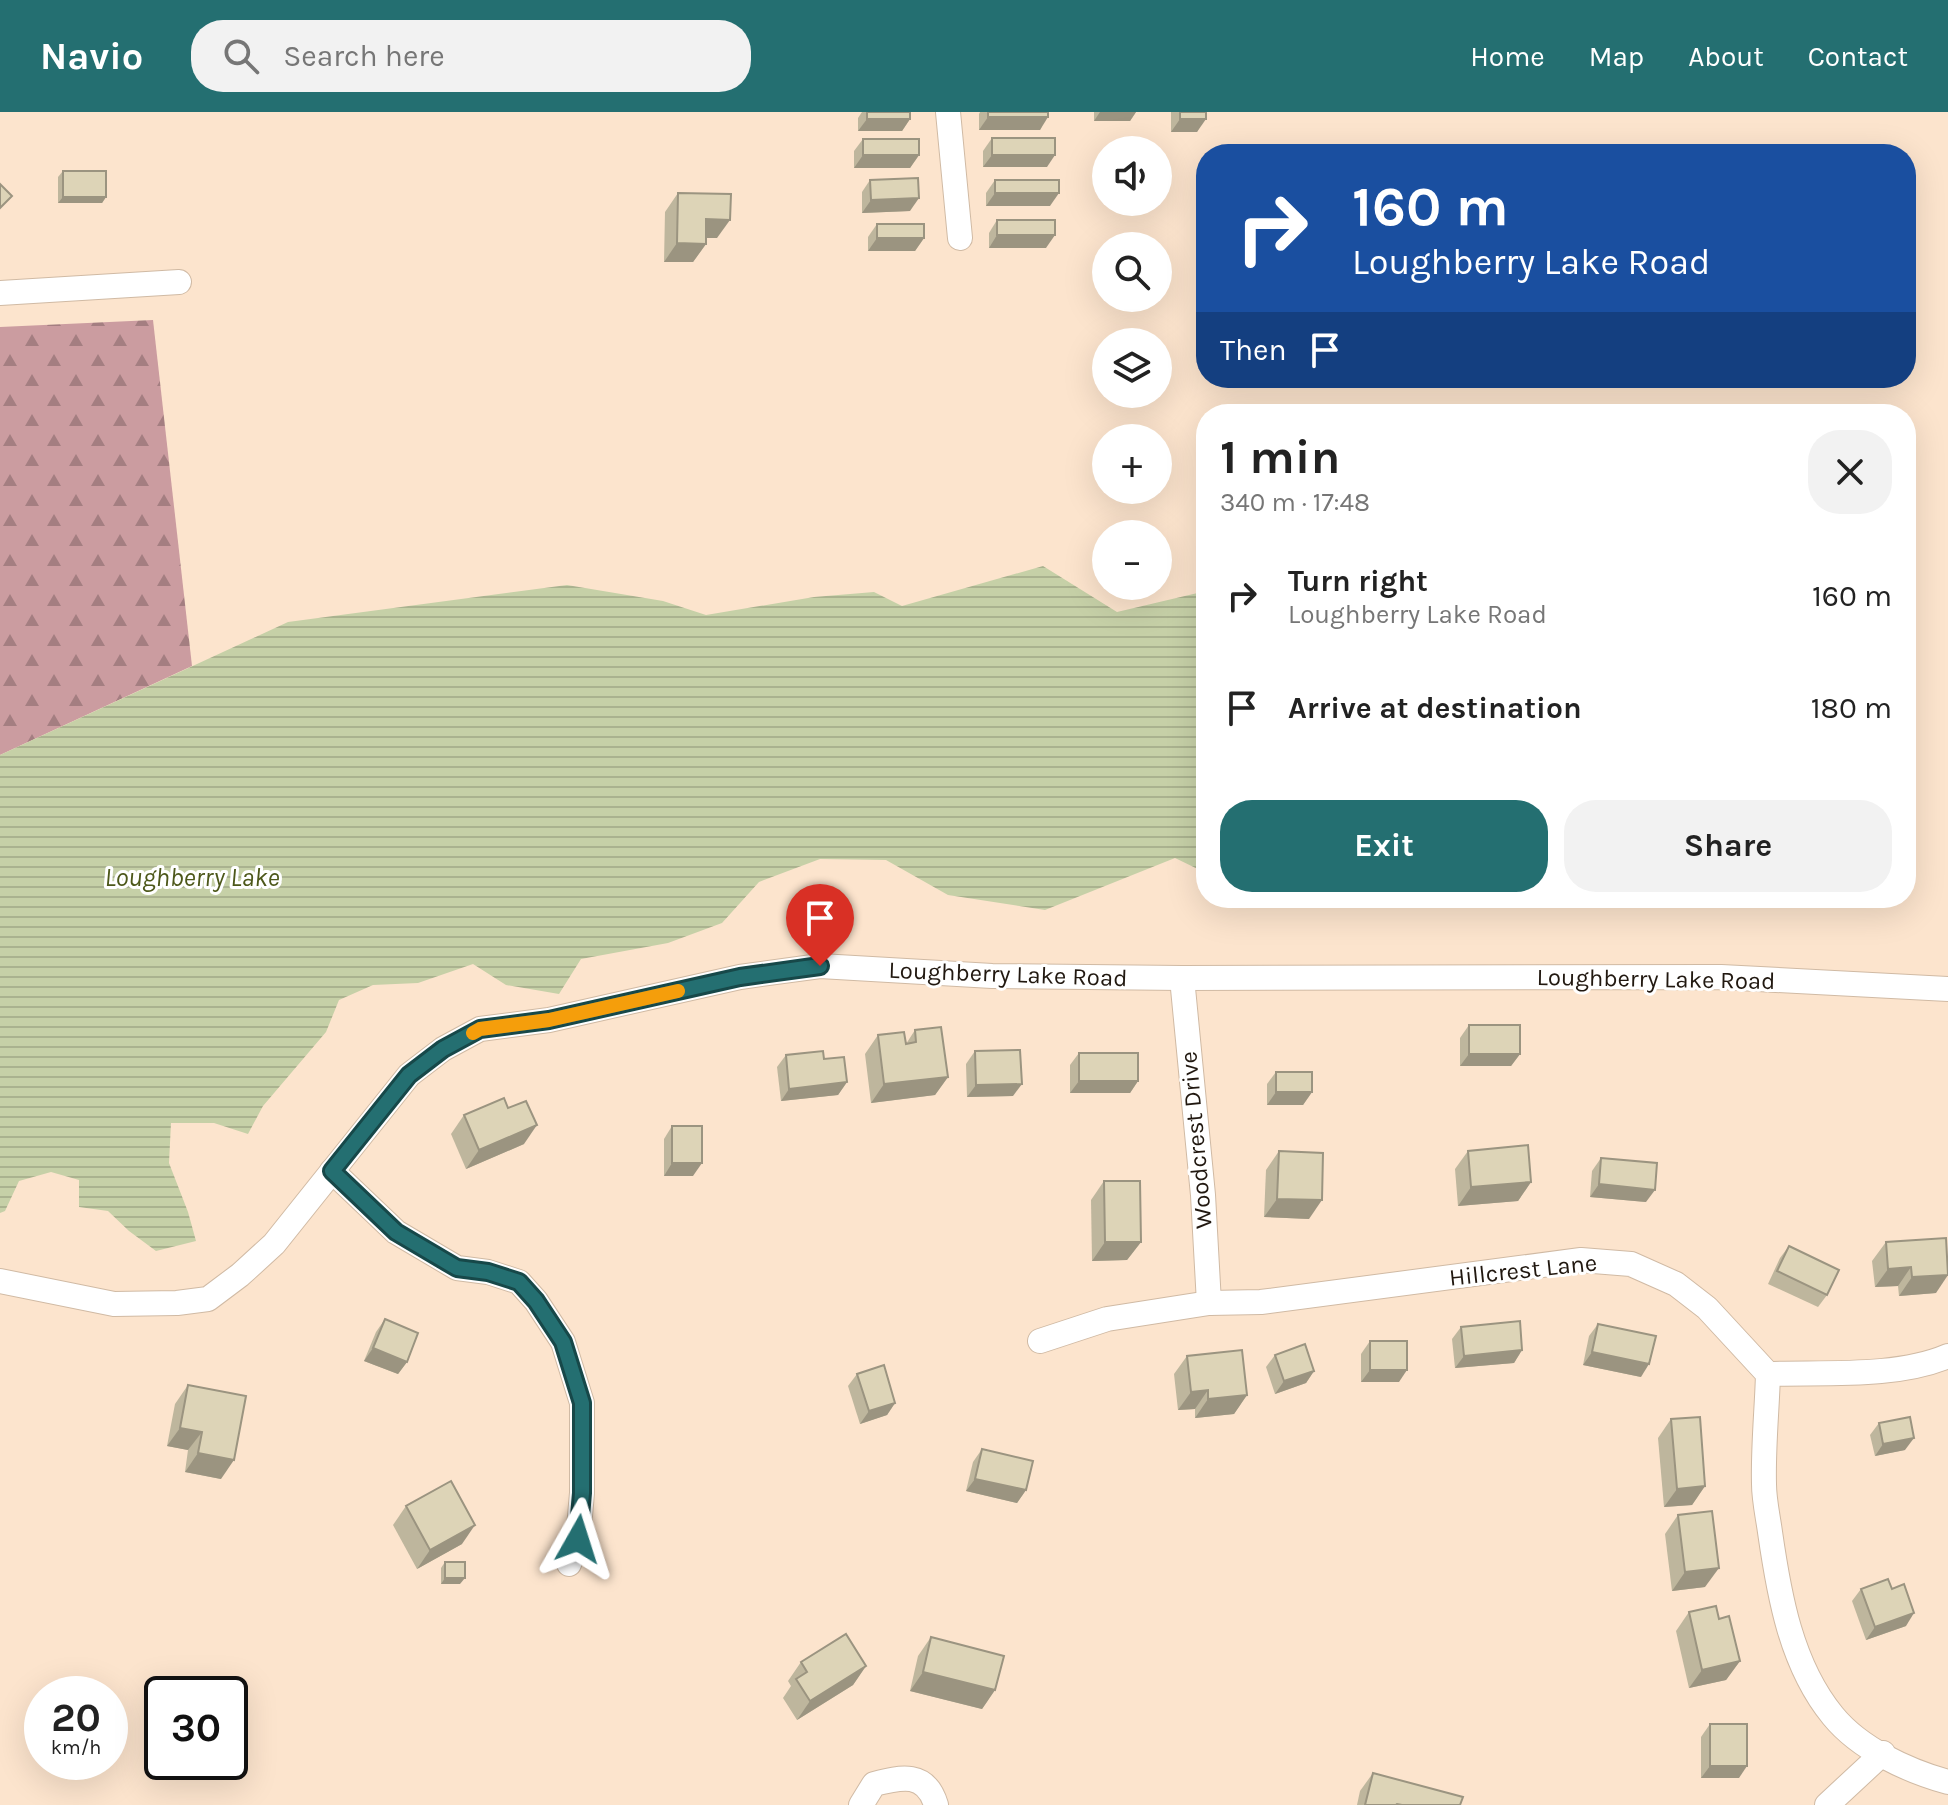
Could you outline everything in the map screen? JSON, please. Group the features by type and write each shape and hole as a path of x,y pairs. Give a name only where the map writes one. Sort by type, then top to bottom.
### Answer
{"street":[{"path":"948,112 960,238"},
{"path":"0,293 179,282"},
{"name":"Loughberry Lake Road","path":"0,1281 114,1304 208,1299 274,1244 409,1075 443,1049 480,1029 549,1020 740,977 820,966 992,976 1721,977 1948,989"},
{"name":"Woodcrest Drive","path":"1182,978 1203,1195 1209,1303"},
{"path":"332,1171 396,1232 457,1268 488,1272 519,1282 536,1301 563,1342 582,1403 582,1493 578,1539 569,1564"},
{"name":"Hillcrest Lane","path":"1040,1341 1107,1319 1209,1303 1261,1302 1581,1260 1631,1264 1676,1284 1707,1308 1768,1374"},
{"path":"1948,1356 1934,1362 1876,1370 1768,1374 1764,1485 1776,1577 1788,1627 1802,1666 1832,1715 1859,1740 1919,1774 1948,1782"},
{"path":"1827,1805 1883,1753"},
{"path":"861,1805 874,1784 903,1777 924,1783 933,1794 936,1805"}],"green space":[{"path":"153,320 192,666 0,755 0,327"}],"water":[{"name":"Loughberry Lake","path":"1043,566 1092,596 1092,600 1098,600 1117,612 1196,593 1196,868 1175,858 1045,910 948,895 886,860 820,859 759,882 722,923 668,943 581,959 559,994 506,985 473,964 418,983 373,985 339,1000 326,1032 263,1106 248,1134 214,1123 171,1123 169,1163 196,1241 156,1251 108,1211 79,1207 79,1180 51,1172 19,1181 5,1211 0,1213 0,755 288,622 567,585 663,601 706,615 814,597 874,592 902,606"}],"building":[{"path":"867,112 910,112 910,119 867,119"},
{"path":"988,112 1048,112 1048,117 988,117"},
{"path":"1180,112 1206,112 1206,119 1180,119"},
{"path":"992,138 1055,138 1055,155 992,155"},
{"path":"863,139 919,139 919,155 863,155"},
{"path":"63,171 106,171 106,197 63,197"},
{"path":"918,178 919,198 871,200 870,180"},
{"path":"995,180 1059,180 1059,193 995,193"},
{"path":"0,184 12,196 0,208"},
{"path":"678,193 731,194 730,220 706,219 706,244 677,243"},
{"path":"997,220 1055,220 1055,235 997,235"},
{"path":"877,224 924,224 924,238 877,238"},
{"path":"1469,1025 1520,1025 1520,1054 1469,1054"},
{"path":"941,1027 948,1077 884,1084 878,1035 904,1032 906,1044 916,1042 915,1030"},
{"path":"1020,1050 1022,1084 976,1085 975,1051"},
{"path":"823,1051 824,1059 844,1057 847,1082 789,1089 786,1055"},
{"path":"1079,1053 1138,1053 1138,1081 1079,1081"},
{"path":"1276,1072 1312,1072 1312,1092 1276,1092"},
{"path":"504,1098 508,1108 526,1101 537,1125 479,1150 464,1115"},
{"path":"672,1126 702,1126 702,1163 672,1163"},
{"path":"1528,1145 1531,1182 1471,1187 1468,1151"},
{"path":"1279,1151 1323,1153 1322,1200 1277,1199"},
{"path":"1601,1158 1657,1163 1655,1190 1599,1184"},
{"path":"1104,1181 1140,1181 1141,1242 1105,1242"},
{"path":"1946,1238 1948,1275 1912,1277 1911,1267 1888,1269 1886,1242"},
{"path":"1789,1246 1839,1270 1827,1295 1777,1271"},
{"path":"385,1319 418,1333 407,1362 373,1348"},
{"path":"1520,1321 1522,1350 1464,1356 1461,1327"},
{"path":"1598,1324 1656,1336 1649,1364 1592,1352"},
{"path":"1370,1341 1407,1341 1407,1370 1370,1370"},
{"path":"1305,1344 1314,1371 1284,1381 1275,1355"},
{"path":"1242,1350 1247,1395 1208,1399 1208,1390 1191,1392 1187,1356"},
{"path":"884,1365 895,1403 869,1411 857,1374"},
{"path":"188,1385 246,1396 234,1460 198,1453 202,1432 180,1428"},
{"path":"1700,1417 1705,1486 1677,1489 1671,1419"},
{"path":"1910,1417 1914,1438 1883,1444 1879,1423"},
{"path":"982,1449 1033,1461 1026,1490 975,1479"},
{"path":"451,1481 475,1525 430,1550 406,1506"},
{"path":"1712,1511 1719,1568 1685,1572 1678,1515"},
{"path":"445,1562 465,1562 465,1578 445,1578"},
{"path":"1888,1579 1892,1589 1904,1584 1914,1613 1875,1627 1861,1589"},
{"path":"1716,1606 1719,1619 1729,1616 1740,1661 1702,1670 1689,1612"},
{"path":"846,1634 866,1666 810,1701 796,1679 807,1672 801,1662"},
{"path":"931,1637 1004,1656 995,1690 923,1672"},
{"path":"1710,1724 1747,1724 1747,1766 1710,1766"},
{"path":"1373,1773 1463,1797 1460,1805 1365,1805"}],"slow traffic":[{"path":"473,1033 480,1029 549,1020 678,991"}],"route":[{"path":"578,1539 582,1493 582,1403 563,1342 536,1301 519,1282 488,1272 457,1268 396,1232 332,1171 409,1075 443,1049 480,1029 549,1020 740,977 820,966"}]}
